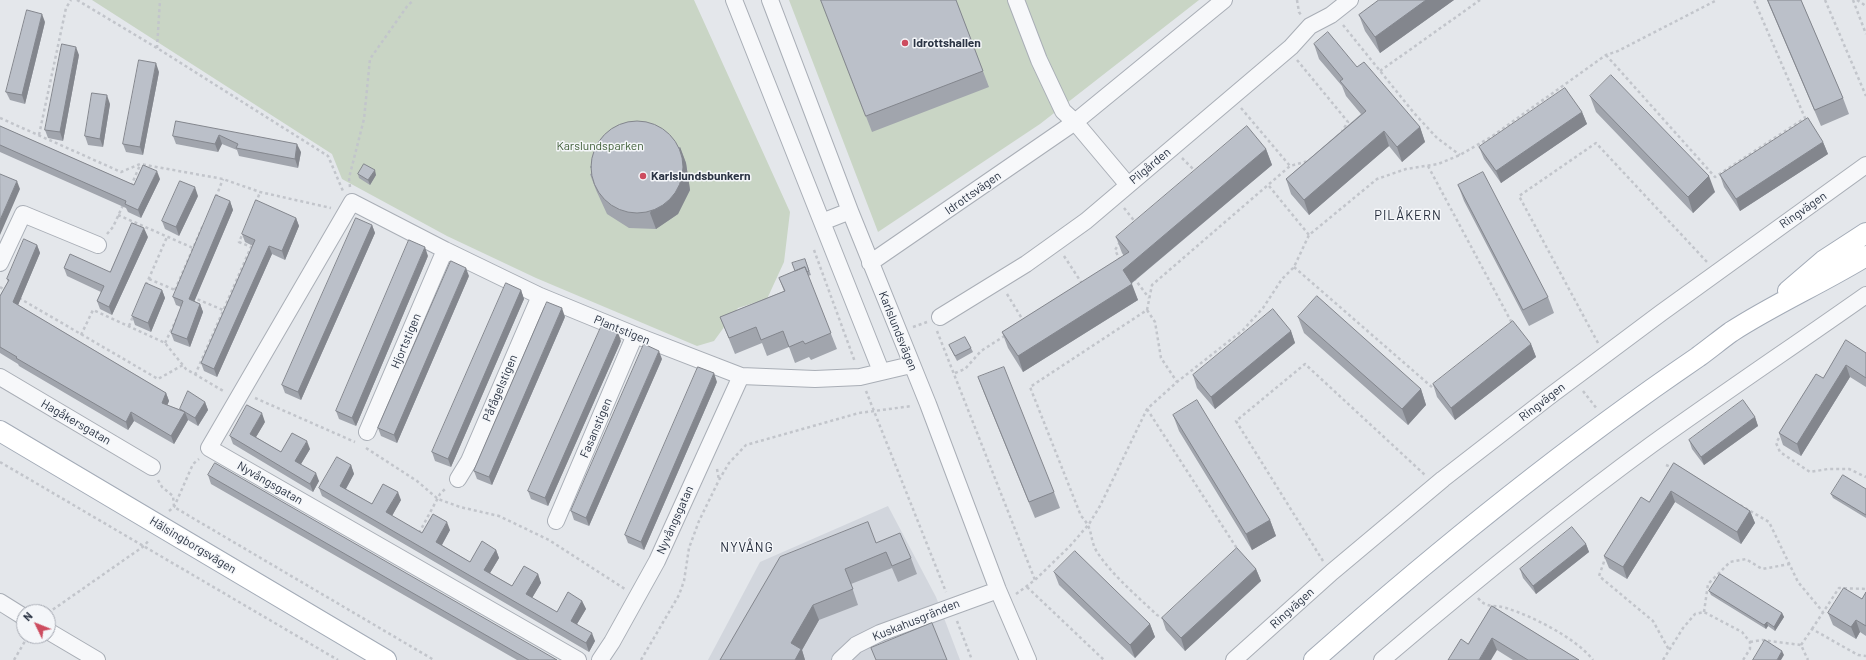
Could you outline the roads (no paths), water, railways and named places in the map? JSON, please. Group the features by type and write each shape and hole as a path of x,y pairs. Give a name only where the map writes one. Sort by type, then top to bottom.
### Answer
{"main road":[{"path":"1314,660 1406,580 1499,504 1652,387 1765,310 1823,261 1866,233"},
{"path":"1765,310 1833,276 1866,256"},
{"name":"Hälsingborgsvägen","path":"0,431 386,660"}],"street":[{"path":"734,0 881,371"},
{"name":"Karlslundsvägen","path":"770,0 870,263 928,404 1000,596 1028,660"},
{"path":"1016,0 1039,60 1062,111 1075,122 1128,185"},
{"name":"Idrottsvägen","path":"870,263 1075,122 1224,0"},
{"name":"Pilgården","path":"938,322 1055,244 1114,198 1292,47 1310,26 1331,15 1350,0"},
{"name":"Ringvägen","path":"1234,660 1332,572 1435,486 1604,355 1866,165"},
{"name":"Plantstigen","path":"209,448 352,202 445,250 540,296 741,376 815,379 860,377 911,365"},
{"path":"822,222 850,211"},
{"path":"0,263 23,214 98,245"},
{"name":"Hjortstigen","path":"364,441 445,250"},
{"path":"1382,660 1467,587 1573,504 1651,446 1866,295"},
{"name":"Påfågelstigen","path":"458,479 469,461 540,296"},
{"name":"Fasanstigen","path":"556,521 635,335"},
{"name":"Nyvångsgatan","path":"600,660 657,561 741,376"},
{"name":"Hagåkersgatan","path":"0,377 152,467"},
{"name":"Nyvångsgatan","path":"209,448 578,660"},
{"name":"Kuskahusgränden","path":"840,660 856,646 880,633 951,606 1000,596"},
{"path":"2,607 16,613"},
{"path":"56,636 97,660"}],"place":[{"name":"Idrottshallen","path":"905,43"},
{"name":"Karlslundsbunkern","path":"643,176"}],"district":[{"name":"PILÅKERN","path":"1408,216"},
{"name":"NYVÅNG","path":"747,548"}],"park label":[{"name":"Karslundsparken","path":"600,146"}]}
